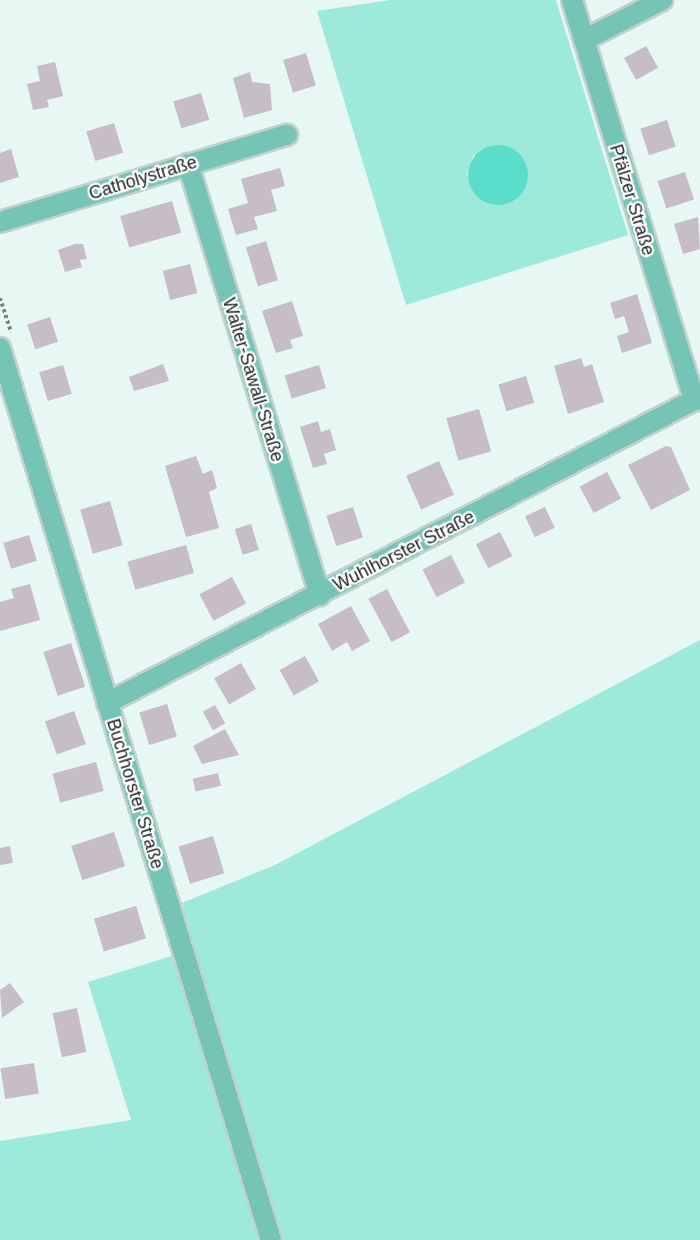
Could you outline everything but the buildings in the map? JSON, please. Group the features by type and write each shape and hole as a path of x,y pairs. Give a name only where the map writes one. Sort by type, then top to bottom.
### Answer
{"street":[{"name":"Pfälzer Straße","path":"572,0 697,399"},
{"path":"584,40 662,0"},
{"name":"Catholystraße","path":"0,222 287,135"},
{"name":"Walter-Sawall-Straße","path":"188,164 320,594"},
{"name":"Buchhorster Straße","path":"0,348 271,1240"},
{"name":"Wuhlhorster Straße","path":"107,703 697,399"}],"shaded area":[{"path":"390,0 556,0 628,235 406,305 317,11","holes":["474,154 493,206 473,192 467,173"]},
{"path":"498,145 515,150 523,158 528,175 523,192 515,200 498,205 481,200 473,192 468,175 473,158 481,150"},
{"path":"700,640 700,1240 0,1240 0,1141 131,1120 88,982 194,949 182,903 275,865"}]}
